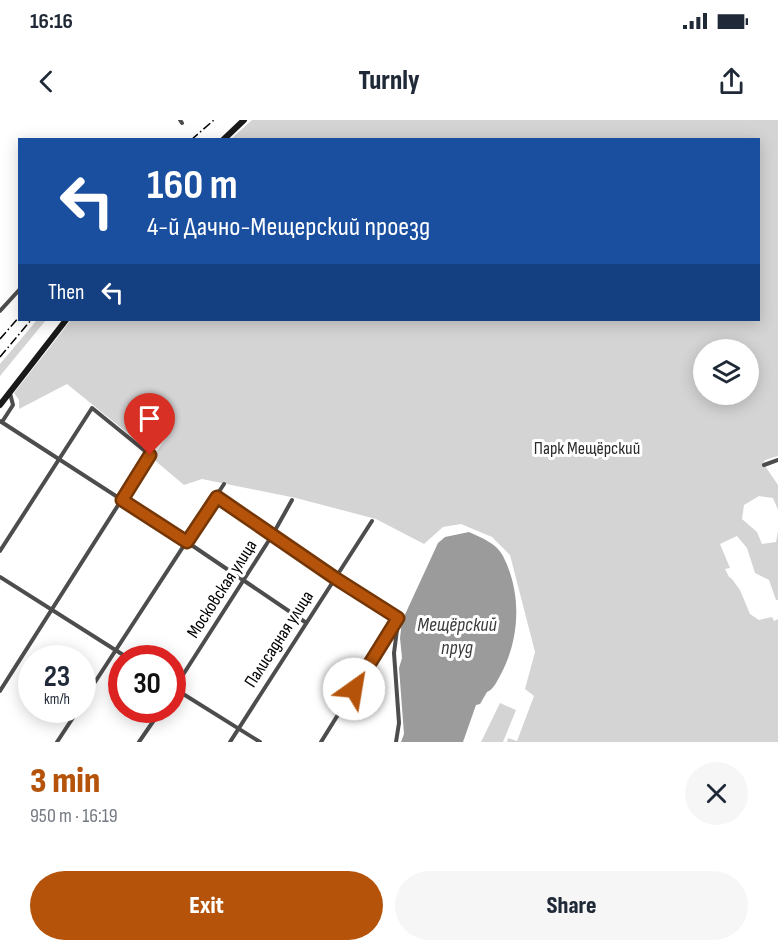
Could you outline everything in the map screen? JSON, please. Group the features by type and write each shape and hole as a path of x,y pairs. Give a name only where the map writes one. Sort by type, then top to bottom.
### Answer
{"street":[{"path":"225,138 244,120"},
{"path":"0,311 18,291"},
{"path":"0,405 65,321"},
{"path":"10,393 13,405 1,421 305,622"},
{"path":"0,551 92,408 150,455 0,691"},
{"path":"764,465 778,460"},
{"path":"118,645 224,484"},
{"path":"217,497 398,618"},
{"name":"Московская улица","path":"186,669 273,534 292,500"},
{"name":"Палисадная улица","path":"230,742 372,521"},
{"path":"0,577 108,646"},
{"path":"321,742 398,618"},
{"path":"396,742 399,711 394,653 398,618"},
{"path":"96,680 108,661"},
{"path":"186,697 260,742"},
{"path":"57,742 69,723"},
{"path":"139,742 152,723"}],"green space":[{"name":"Парк Мещёрский","path":"252,120 778,120 778,456 765,460 763,463 778,485 778,510 773,498 759,496 744,505 742,519 757,532 762,544 776,542 778,531 778,600 776,600 769,580 755,573 747,548 737,536 720,544 730,568 725,569 740,590 750,614 759,620 772,617 774,621 778,619 778,742 507,742 508,738 517,741 534,696 525,689 535,652 510,555 492,537 461,524 443,527 424,544 376,519 296,498 202,479 184,485 152,458 168,435 159,429 141,444 67,384 19,409 19,400 14,393 70,321 760,321 760,138 232,138"},
{"path":"36,321 45,321 0,376 0,364"},
{"path":"500,703 516,710 503,742 481,742"}],"water":[{"name":"Мещёрский пруд","path":"469,532 497,548 509,570 516,600 512,646 501,674 492,689 487,692 480,704 476,705 463,742 401,742 404,734 399,668 402,658 400,638 402,621 438,543 445,537"}],"railway":[{"path":"193,138 214,120"},
{"path":"0,339 18,318"},
{"path":"0,357 30,321"}],"route":[{"path":"150,455 122,500 187,542 217,497 398,618 354,689"}]}
